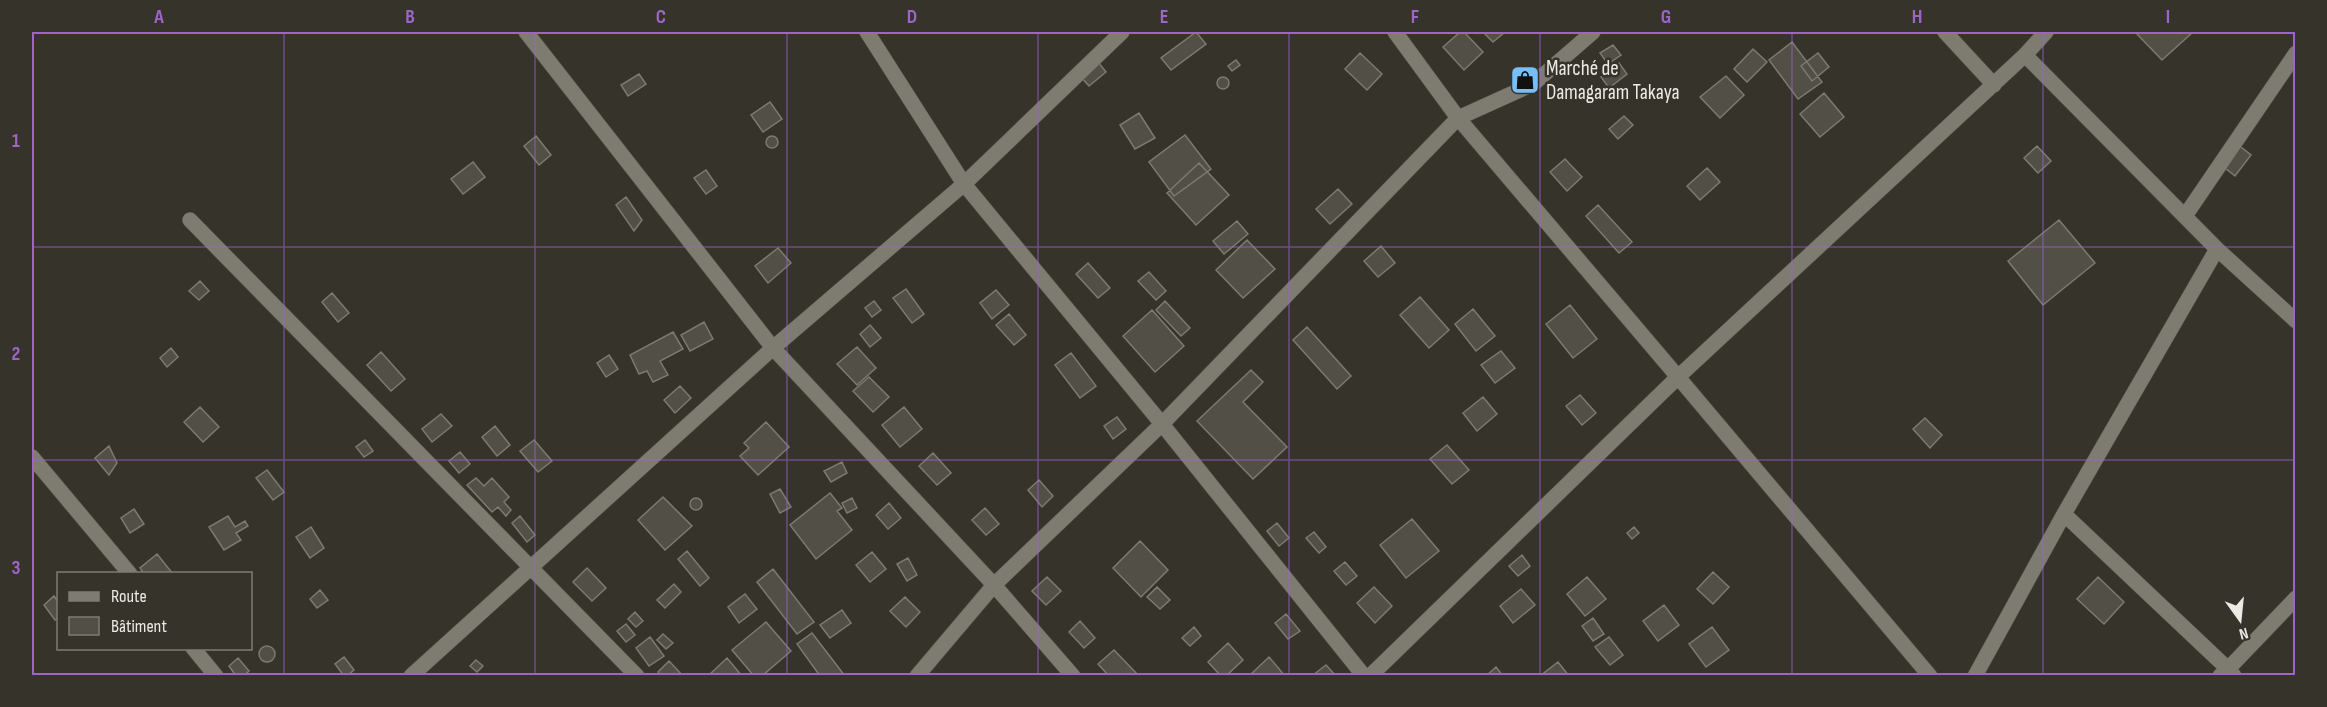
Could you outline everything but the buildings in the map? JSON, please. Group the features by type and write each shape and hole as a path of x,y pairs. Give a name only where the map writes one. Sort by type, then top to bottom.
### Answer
{"street":[{"path":"526,32 772,348 994,585 1073,675"},
{"path":"867,32 964,184 1162,424 1364,675"},
{"path":"411,675 532,568 772,348 964,184 1122,32"},
{"path":"1395,32 1458,118 1930,675"},
{"path":"917,675 994,585 1162,424 1458,118 1533,84 1593,32"},
{"path":"1945,32 1994,84"},
{"path":"1370,675 1678,377 2025,55 2046,32"},
{"path":"2185,216 2295,53"},
{"path":"2025,55 2217,249 2295,321"},
{"path":"190,220 637,675"},
{"path":"1975,675 2064,514 2217,249"},
{"path":"32,457 129,572"},
{"path":"2064,514 2227,673 2295,598"},
{"path":"195,650 216,675"}],"place":[{"name":"Marché de Damagaram Takaya","path":"1525,80"}]}
